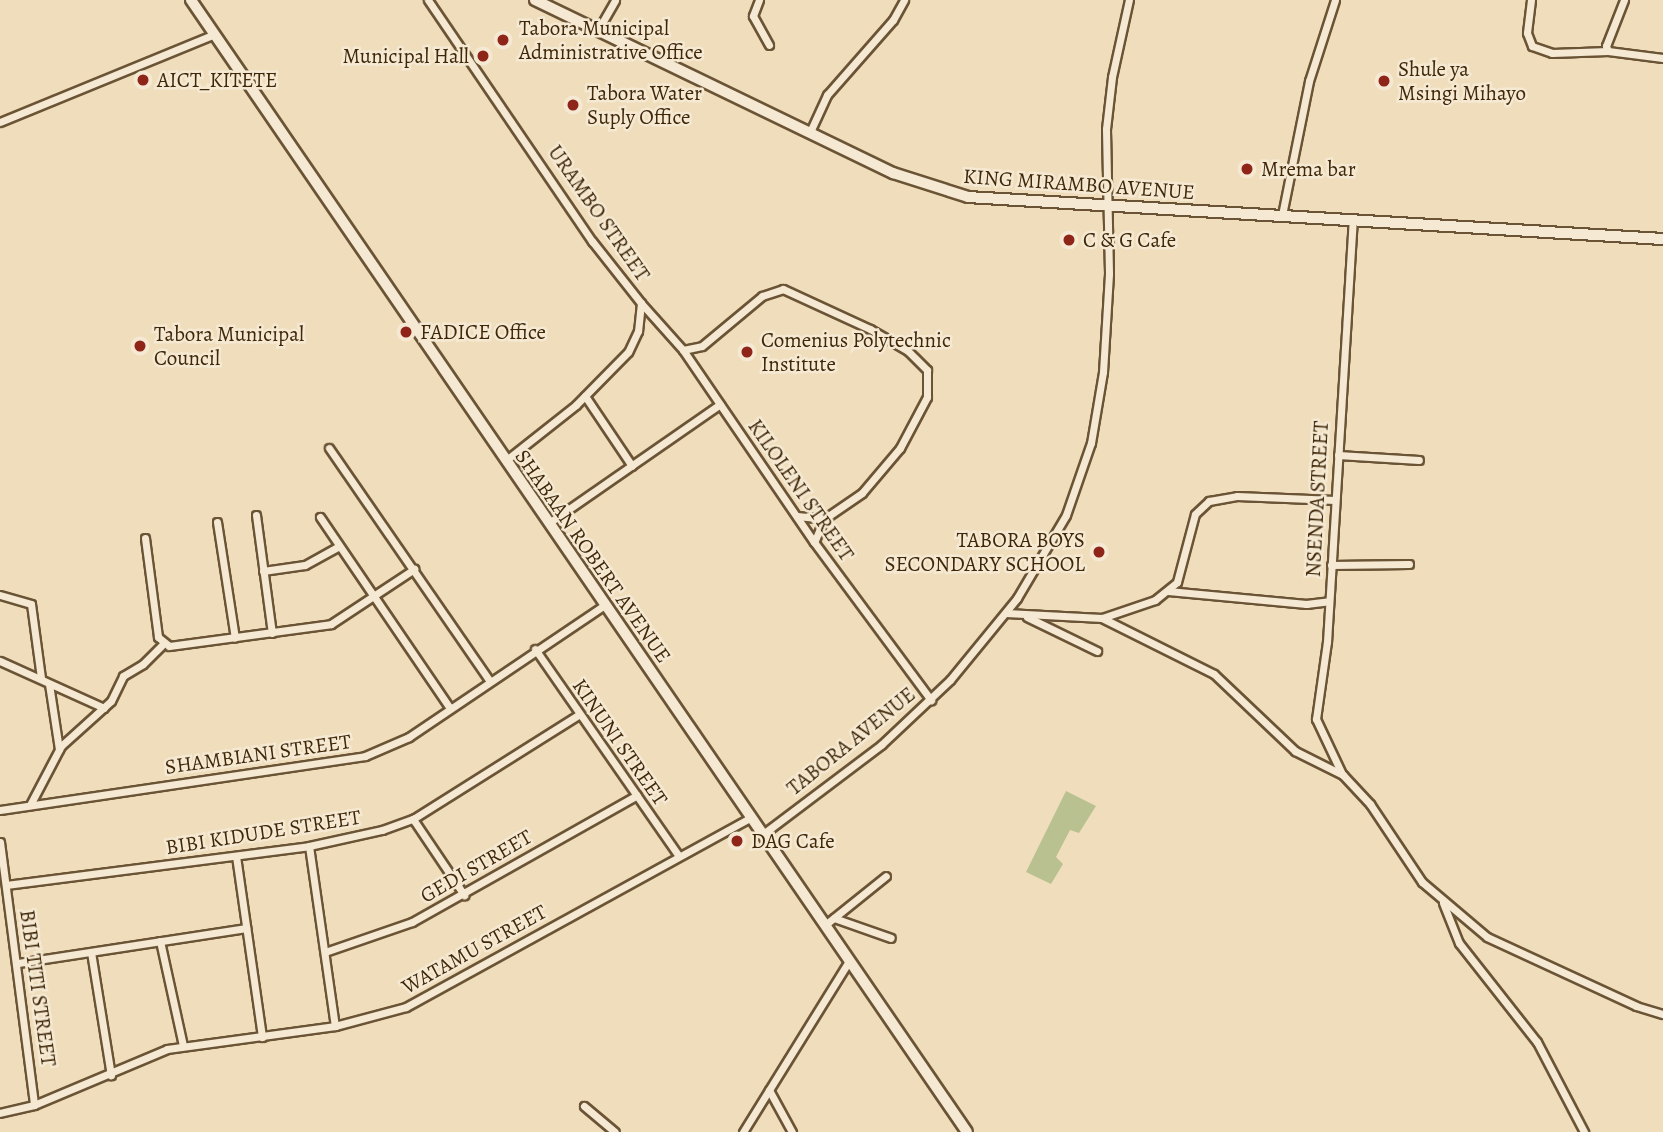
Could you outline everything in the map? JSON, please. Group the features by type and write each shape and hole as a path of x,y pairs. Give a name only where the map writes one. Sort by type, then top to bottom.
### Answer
{"street":[{"name":"SHABAAN ROBERT AVENUE","path":"191,0 603,606 967,1132"},
{"name":"URAMBO STREET","path":"428,0 592,241 641,303 638,331 628,352 585,396 504,461"},
{"name":"KING MIRAMBO AVENUE","path":"536,0 901,177 944,192 1030,204 1282,215 1663,239"},
{"path":"598,30 615,0"},
{"path":"759,0 753,16 769,45"},
{"path":"810,132 827,95 893,20 904,0"},
{"name":"TABORA AVENUE","path":"763,834 881,745 931,700 1006,613 1055,538 1091,443 1108,312 1105,207 1108,105 1129,0"},
{"path":"1282,215 1309,81 1335,0"},
{"path":"1531,0 1527,33 1532,46 1552,53 1608,51 1663,58"},
{"path":"1608,51 1606,46 1624,0"},
{"path":"0,122 215,34"},
{"name":"NSENDA STREET","path":"1343,775 1316,719 1329,601 1353,219"},
{"path":"682,350 702,346 762,296 783,289 870,329 908,351 927,370 927,397 900,448 853,502 824,519 814,542"},
{"name":"KILOLENI STREET","path":"641,303 682,350 814,542 931,700"},
{"path":"694,367 702,346"},
{"path":"585,396 632,467"},
{"path":"549,523 720,404"},
{"path":"329,448 489,680"},
{"path":"1338,455 1419,460"},
{"path":"1168,592 1182,571 1195,514 1209,501 1237,496 1335,500"},
{"path":"256,515 272,633"},
{"path":"797,515 824,519"},
{"path":"320,517 450,708"},
{"path":"217,522 235,638"},
{"path":"145,538 163,644"},
{"path":"263,570 305,565 339,546"},
{"path":"1331,565 1409,564"},
{"path":"30,805 59,750 104,708 123,676 143,664 163,644 235,638 331,624 414,569"},
{"path":"1006,613 1102,618 1168,592 1306,604 1329,601"},
{"path":"0,595 31,604 41,678"},
{"name":"SHAMBIANI STREET","path":"0,810 357,758 395,744 603,606"},
{"path":"1024,615 1097,651"},
{"path":"1102,618 1214,674 1290,747 1343,775 1370,804 1417,876 1442,901 1495,942 1636,1006 1663,1014"},
{"name":"KINUNI STREET","path":"535,649 578,715 678,855"},
{"path":"1,660 104,708"},
{"path":"50,684 59,750"},
{"name":"BIBI KIDUDE STREET","path":"6,885 309,846 413,819 578,715"},
{"name":"GEDI STREET","path":"325,952 370,940 464,895 637,795"},
{"name":"WATAMU STREET","path":"34,1105 111,1075 154,1053 183,1046 335,1026 406,1007 451,986 678,855 751,817"},
{"path":"413,819 464,895"},
{"name":"BIBI TITI STREET","path":"0,842 18,963 34,1105"},
{"path":"309,846 335,1026"},
{"path":"236,856 262,1037"},
{"path":"825,925 886,876"},
{"path":"1442,901 1459,943 1537,1042 1584,1132"},
{"path":"834,918 891,938"},
{"path":"18,963 246,928"},
{"path":"160,941 183,1046"},
{"path":"91,952 111,1075"},
{"path":"743,1132 849,961"},
{"path":"769,1090 792,1132"},
{"path":"0,1113 34,1105"},
{"path":"584,1106 615,1132"}],"green space":[{"path":"1066,791 1096,806 1079,833 1070,830 1056,857 1063,864 1051,884 1026,872"}],"place":[{"name":"Tabora Municipal Administrative Office","path":"503,40"},
{"name":"Municipal Hall","path":"483,56"},
{"name":"AICT_KITETE","path":"143,80"},
{"name":"Shule ya Msingi Mihayo","path":"1384,81"},
{"name":"Tabora Water Suply Office","path":"573,105"},
{"name":"Mrema bar","path":"1247,169"},
{"name":"C & G Cafe","path":"1069,240"},
{"name":"FADICE Office","path":"406,332"},
{"name":"Tabora Municipal Council","path":"140,346"},
{"name":"Comenius Polytechnic Institute","path":"747,352"},
{"name":"TABORA BOYS SECONDARY SCHOOL","path":"1099,552"},
{"name":"DAG Cafe","path":"737,841"}]}
